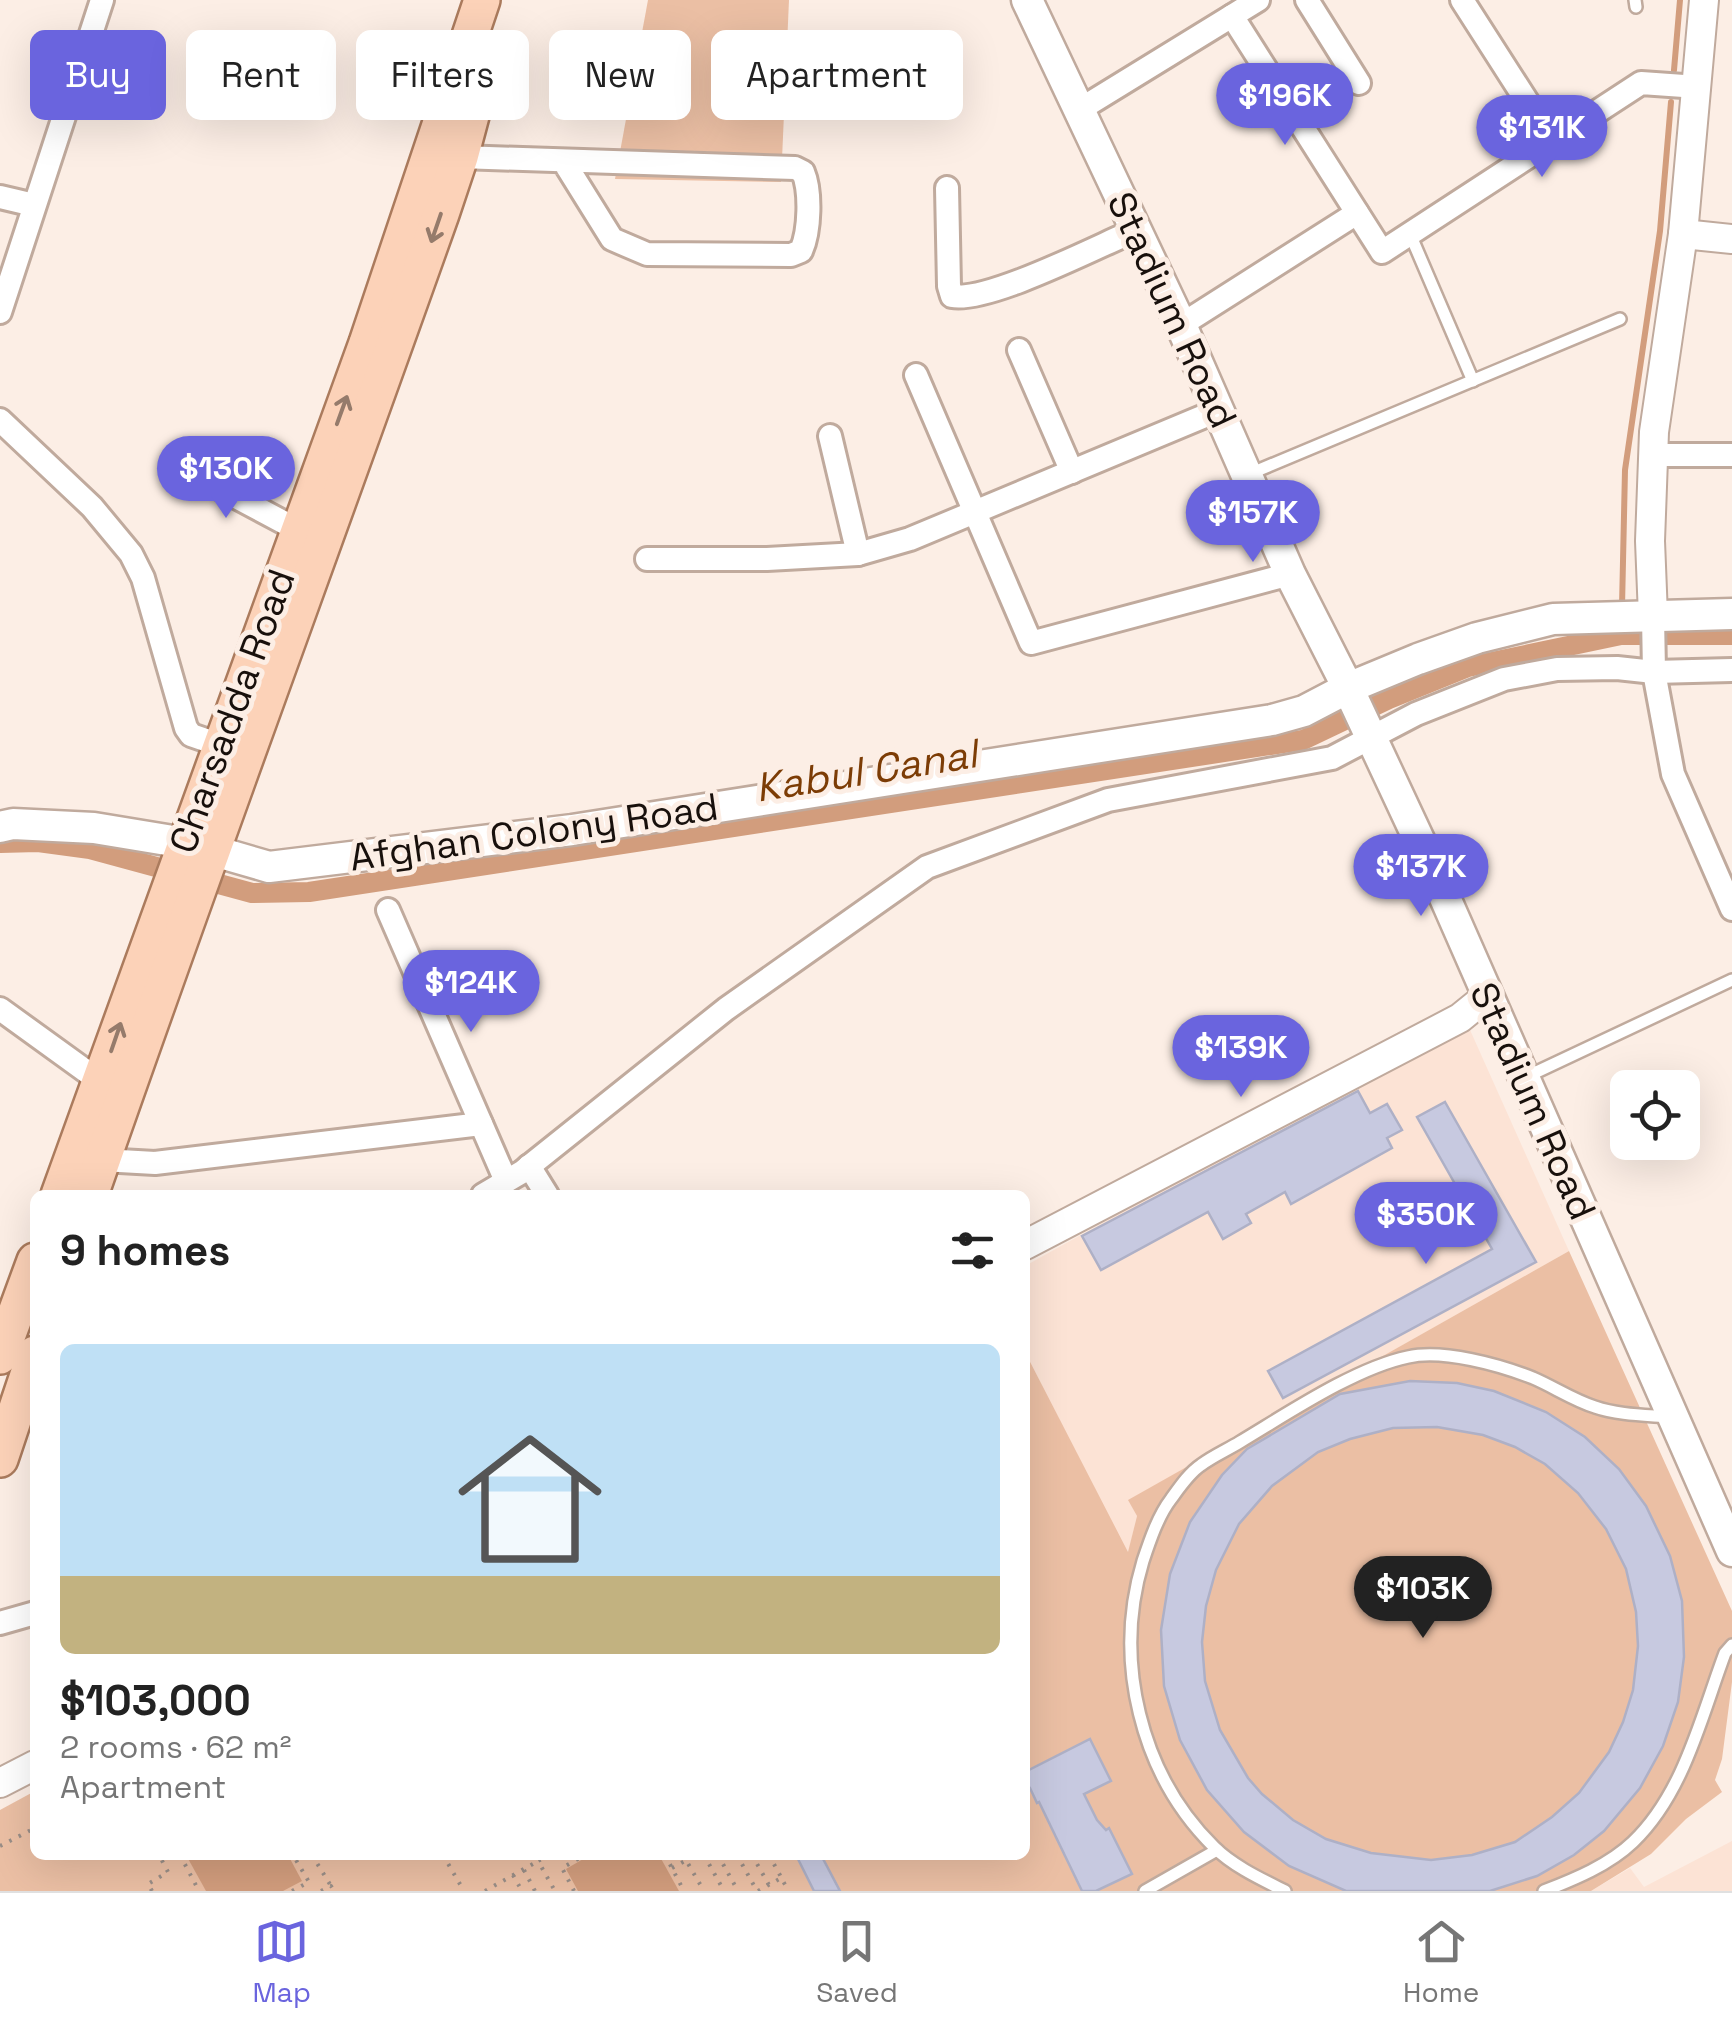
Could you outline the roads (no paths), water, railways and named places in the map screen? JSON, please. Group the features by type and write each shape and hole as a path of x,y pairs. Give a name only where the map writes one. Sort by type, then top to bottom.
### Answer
{"main road":[{"name":"Charsadda Road","path":"61,1190 100,1082 191,868 220,745 368,343 447,153 482,0"},
{"name":"Charsadda Road","path":"92,1190 191,868 504,0"},
{"name":"Stadium Road","path":"1027,0 1219,410 1290,574 1428,859 1732,1548"},
{"name":"Afghan Colony Road","path":"0,827 13,824 94,828 191,868 269,867 572,830 1272,720 1304,711 1476,638 1553,618 1612,616 1651,620 1732,614"},
{"path":"0,1356 30,1275"},
{"path":"0,1459 29,1386"}],"street":[{"path":"0,312 102,0"},
{"path":"1079,110 1258,0"},
{"path":"1308,0 1359,83"},
{"path":"1462,0 1553,142"},
{"path":"1704,0 1684,234 1653,455 1651,620 1654,666 1673,774 1732,909"},
{"path":"1232,16 1382,252 1641,84 1698,88"},
{"path":"447,153 564,162 794,168 803,172 806,181 806,240 801,251 791,255 647,254 612,239 564,162"},
{"path":"947,188 952,296 965,298 1005,286 1136,230"},
{"path":"0,196 34,204"},
{"path":"1180,325 1358,213"},
{"path":"1684,234 1732,239"},
{"path":"1019,350 1072,472"},
{"path":"916,375 1031,643 1290,574"},
{"path":"647,559 858,554 910,539 1219,410"},
{"path":"0,420 92,507 131,554 144,578 186,728 191,735 220,745"},
{"path":"830,436 858,554"},
{"path":"1653,455 1732,456"},
{"path":"178,466 298,530"},
{"path":"491,1190 529,1166 726,1009 927,867 1108,800 1332,758 1369,736 1504,678 1557,668 1654,666 1732,670"},
{"path":"388,910 506,1181"},
{"path":"1030,1241 1460,1018 1486,997"},
{"path":"0,1009 100,1082"},
{"path":"102,1160 155,1164 481,1124"},
{"path":"529,1166 544,1190"},
{"path":"0,1624 30,1615"},
{"path":"0,1782 30,1767"}],"lane":[{"path":"1410,234 1473,380"},
{"path":"1248,475 1620,318"},
{"path":"1524,1078 1732,980"},
{"path":"1285,1891 1217,1850 1189,1819 1166,1784 1144,1732 1131,1663 1131,1621 1150,1540 1168,1502 1198,1467 1350,1380 1410,1356 1452,1357 1494,1365 1534,1378 1597,1408 1674,1417"},
{"path":"1544,1891 1593,1870 1633,1842 1664,1801 1688,1756 1725,1653 1732,1645"},
{"path":"1145,1891 1217,1850"}],"waterway":[{"path":"1674,70 1680,0"},
{"path":"1622,607 1625,470 1660,231 1671,102"},
{"name":"Kabul Canal","path":"0,843 38,842 90,849 252,893 309,892 1303,740 1468,667 1621,635 1732,635"}]}
